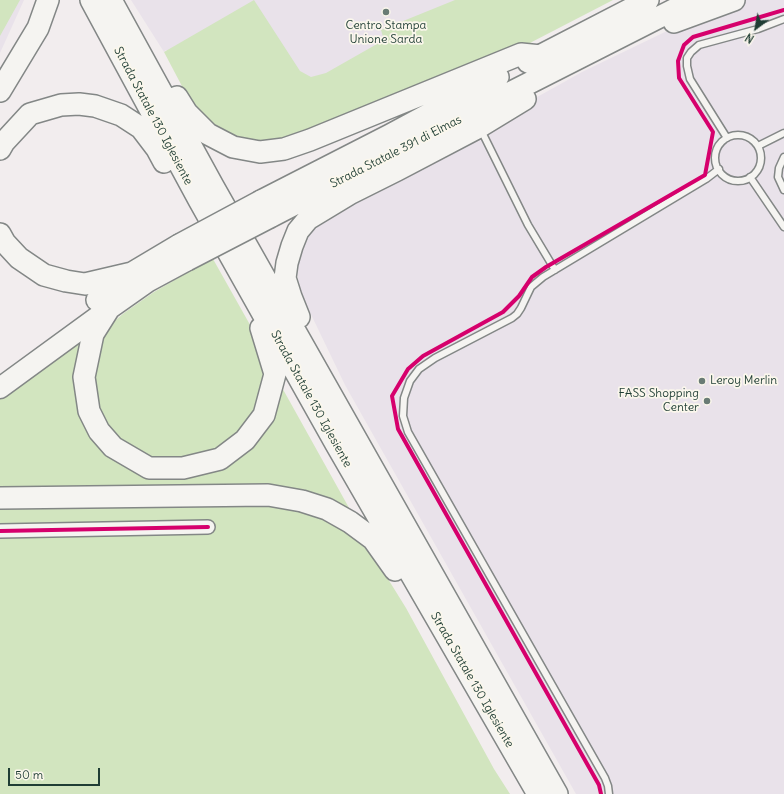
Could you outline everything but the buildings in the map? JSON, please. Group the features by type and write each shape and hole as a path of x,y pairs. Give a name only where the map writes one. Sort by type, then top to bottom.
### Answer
{"highway":[{"path":"0,91 38,28 48,0"},
{"name":"Strada Statale 130 Iglesiente","path":"91,0 247,286 336,444 538,794"},
{"name":"Strada Statale 130 Iglesiente","path":"111,0 213,186 557,794"},
{"path":"613,18 625,0"},
{"name":"Strada Statale 391 di Elmas","path":"547,64 613,18 648,0"},
{"name":"Strada Statale 391 di Elmas","path":"104,306 132,273 183,252 266,209 390,135 477,87 619,38 693,0"},
{"path":"619,38 632,40 734,0"},
{"path":"122,19 145,41 187,113 208,134 234,147 260,152 284,149 310,140 521,54 547,64 542,88 479,127 351,193 308,219 298,231 287,263 286,278 314,364"},
{"path":"0,149 4,142 30,114 61,105 79,104 94,106 121,115 142,128 157,149 181,192 199,200"},
{"path":"0,234 5,243 19,258 44,275 85,284 132,273"},
{"name":"Strada Statale 391 di Elmas","path":"104,306 148,281 183,252"},
{"path":"104,306 93,334 84,377 89,412 99,431 113,447 149,468 183,468 220,459 245,440 264,415 275,374 247,286"},
{"path":"0,498 268,496 302,501 327,510 350,522 373,539 388,560 432,631 452,645"}],"main road":[{"path":"0,371 104,306"},
{"path":"0,388 104,306"}],"street":[{"path":"0,531 208,527"}],"lane":[{"path":"727,138 690,79 686,66 687,58 691,52 699,46 784,19"},
{"path":"479,127 528,225 555,270"},
{"path":"758,146 784,134"},
{"path":"739,135 753,141 758,146 761,161 759,168 750,177 741,180 734,180 727,178 719,169 715,159 716,152 727,138 739,135"},
{"path":"784,158 779,168 778,177 784,190"},
{"path":"608,794 608,786 605,778 408,432 403,416 403,403 406,389 410,381 420,369 435,358 512,318 521,308 531,287 536,283 719,169"},
{"path":"750,177 784,227"}],"shaded area":[{"path":"0,0 24,0 0,53"},
{"path":"131,0 564,0 277,122 166,50 164,52"},
{"name":"FASS Shopping Center","path":"743,0 784,0 784,794 576,794 345,385 306,304 299,286 297,255 301,243 320,218 582,72 667,31 730,4"}],"green space":[{"path":"0,0 20,0 0,36"},
{"path":"254,0 300,71 311,77 326,73 384,40 381,30 455,0 613,0 526,45 349,117 274,143 240,140 219,131 194,109 164,52"},
{"path":"213,259 258,339 265,365 263,404 221,452 159,462 116,443 93,401 93,354 111,324 124,313 154,292"},
{"path":"84,336 77,358 74,387 79,415 89,435 109,456 160,477 187,479 207,473 230,463 280,384 353,515 341,507 0,490 0,399"},
{"path":"276,504 325,517 349,531 375,558 406,608 494,769 510,794 0,794 0,506"}],"cycle path":[{"path":"601,794 599,785 398,429 392,396 408,369 423,356 503,312 519,296 532,277 546,267 705,175 713,132 679,78 678,61 684,45 693,37 784,10"},
{"path":"0,531 208,527"}],"place":[{"name":"Centro Stampa Unione Sarda","path":"386,12"},
{"name":"Leroy Merlin","path":"702,381"},
{"name":"FASS Shopping Center","path":"707,401"}]}
